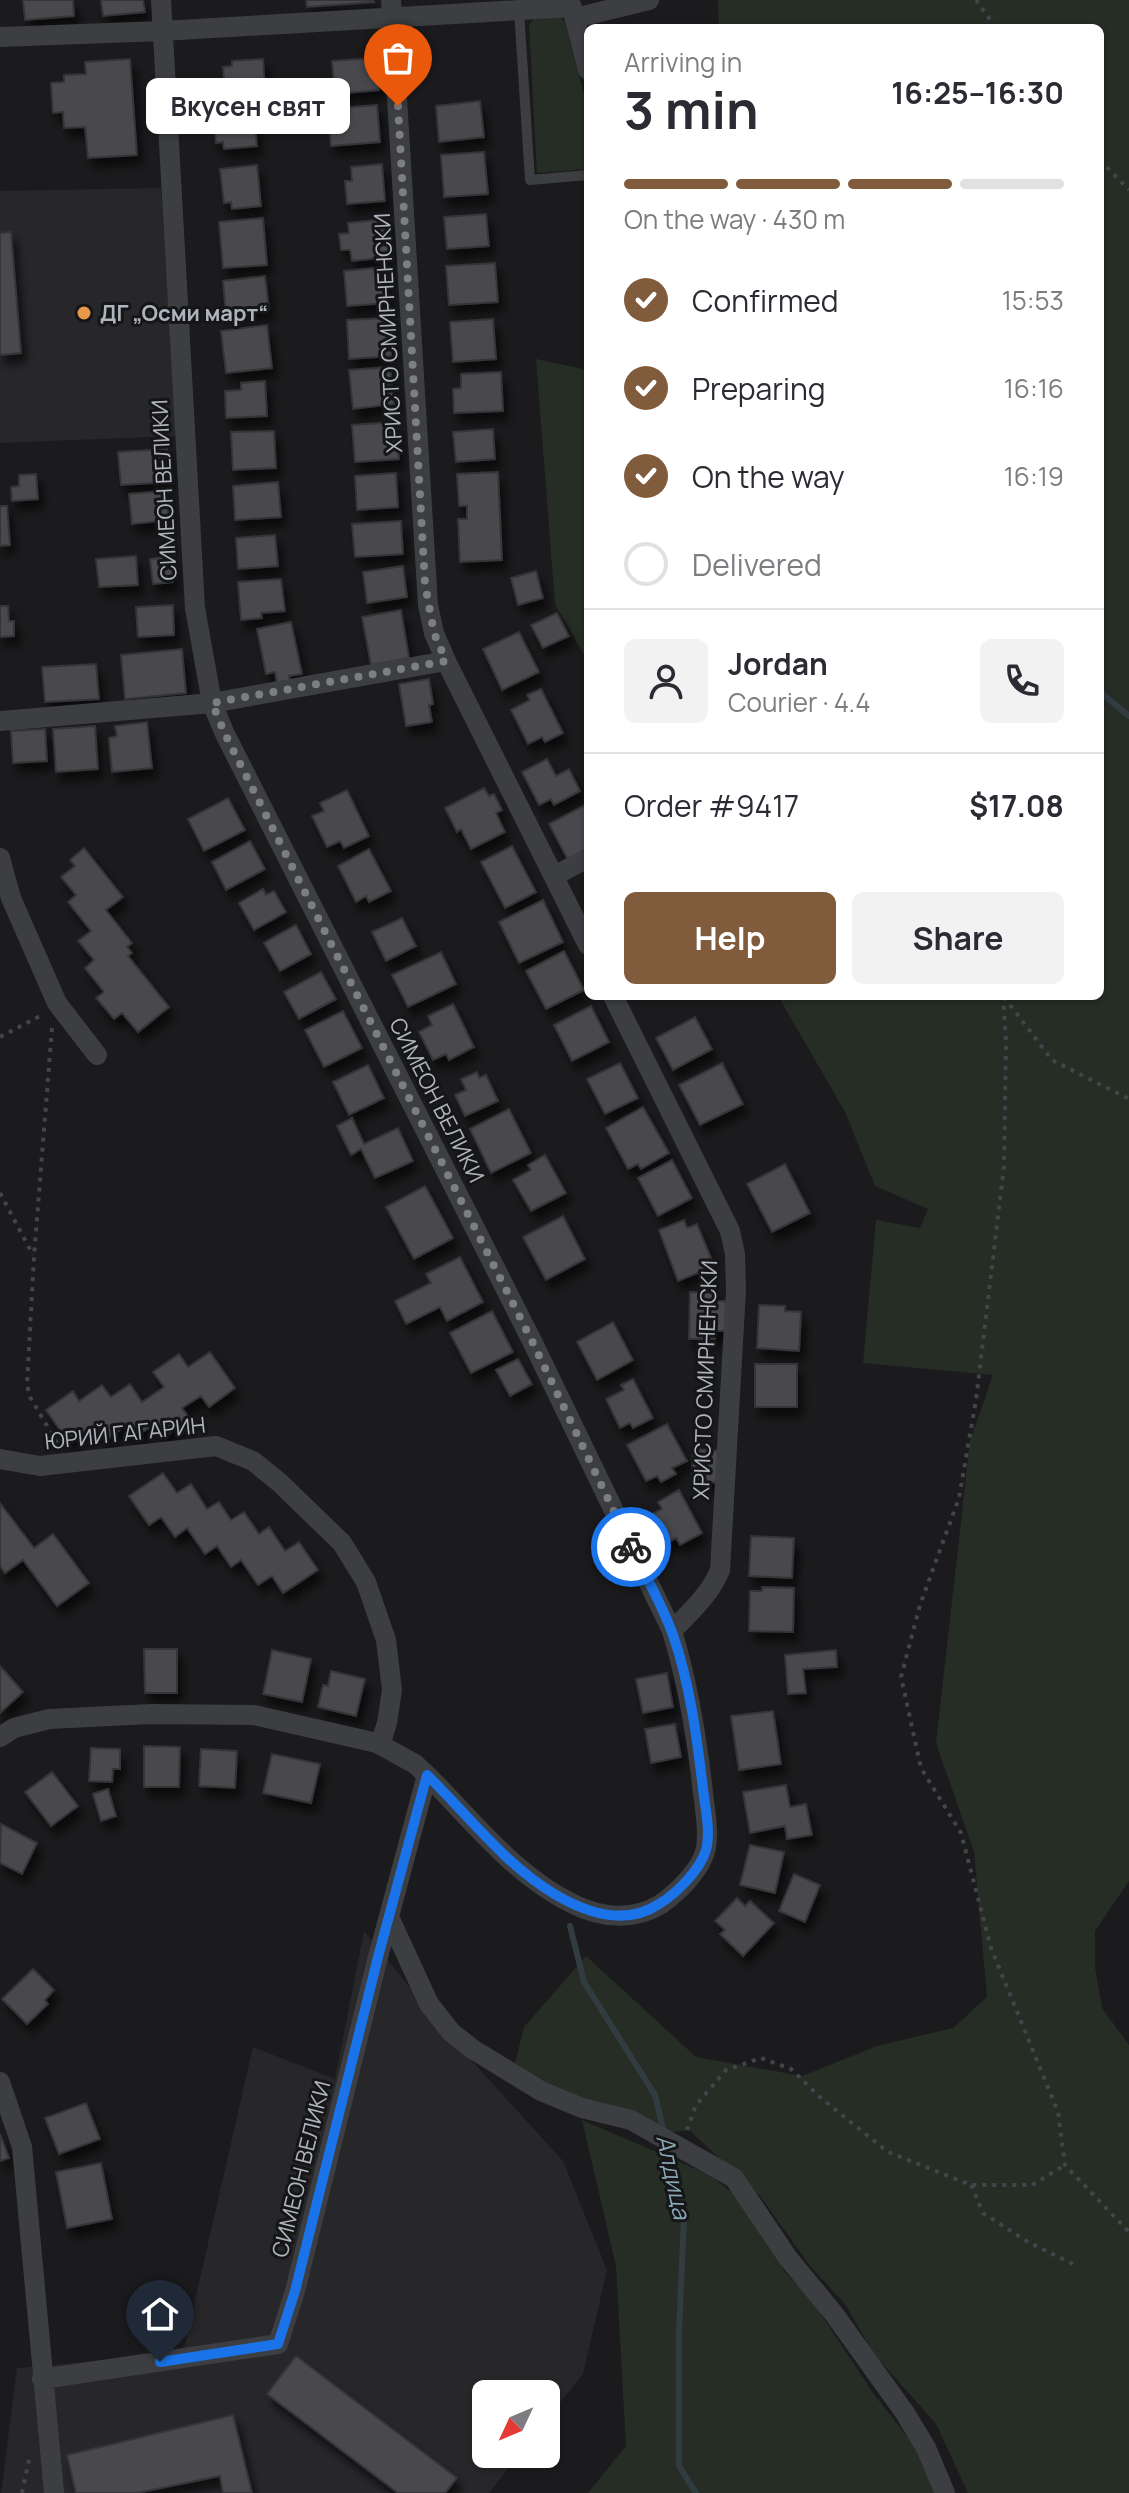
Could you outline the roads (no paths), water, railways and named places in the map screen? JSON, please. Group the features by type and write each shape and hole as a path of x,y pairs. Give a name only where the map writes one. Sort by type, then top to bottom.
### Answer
{"street":[{"name":"СИМЕОН ВЕЛИКИ","path":"0,1737 14,1728 49,1719 202,1713 254,1715 380,1745 415,1764 502,1851 553,1893 598,1914 626,1916 653,1908 676,1894 706,1850 699,1760 684,1671 672,1631 534,1345 212,703 195,608 161,0"},
{"path":"0,37 162,31 392,8 572,9 649,0"},
{"name":"ХРИСТО СМИРНЕНСКИ","path":"392,8 412,313 425,584 434,633 584,937"},
{"path":"572,9 584,55"},
{"path":"0,721 212,703 446,661"},
{"path":"0,858 11,898 55,1006 97,1055"},
{"path":"554,876 584,860"},
{"name":"ХРИСТО СМИРНЕНСКИ","path":"615,1000 730,1231 735,1254 736,1290 720,1570 708,1592 672,1631"},
{"name":"ЮРИЙ ГАГАРИН","path":"0,1459 40,1466 216,1446 253,1461 342,1543 366,1582 386,1640 392,1690 380,1745"},
{"name":"СИМЕОН ВЕЛИКИ","path":"42,2379 278,2344 295,2291 427,1775"},
{"path":"389,1917 429,2004 451,2032 541,2091 582,2108 631,2120 734,2178 788,2258 834,2314 905,2413 926,2448 945,2493"},
{"path":"0,2082 22,2147 54,2493"}],"lane":[{"path":"519,10 530,180 584,175"}],"waterway":[{"path":"1104,695 1129,716"},
{"name":"Алдица","path":"570,1926 584,1982 655,2095 664,2133"},
{"name":"Алдица","path":"668,2147 684,2216 679,2332 679,2466 696,2493"}],"place":[{"name":"Вкусен свят","path":"398,106"},
{"name":"ДГ „Осми март“","path":"84,313"}]}
